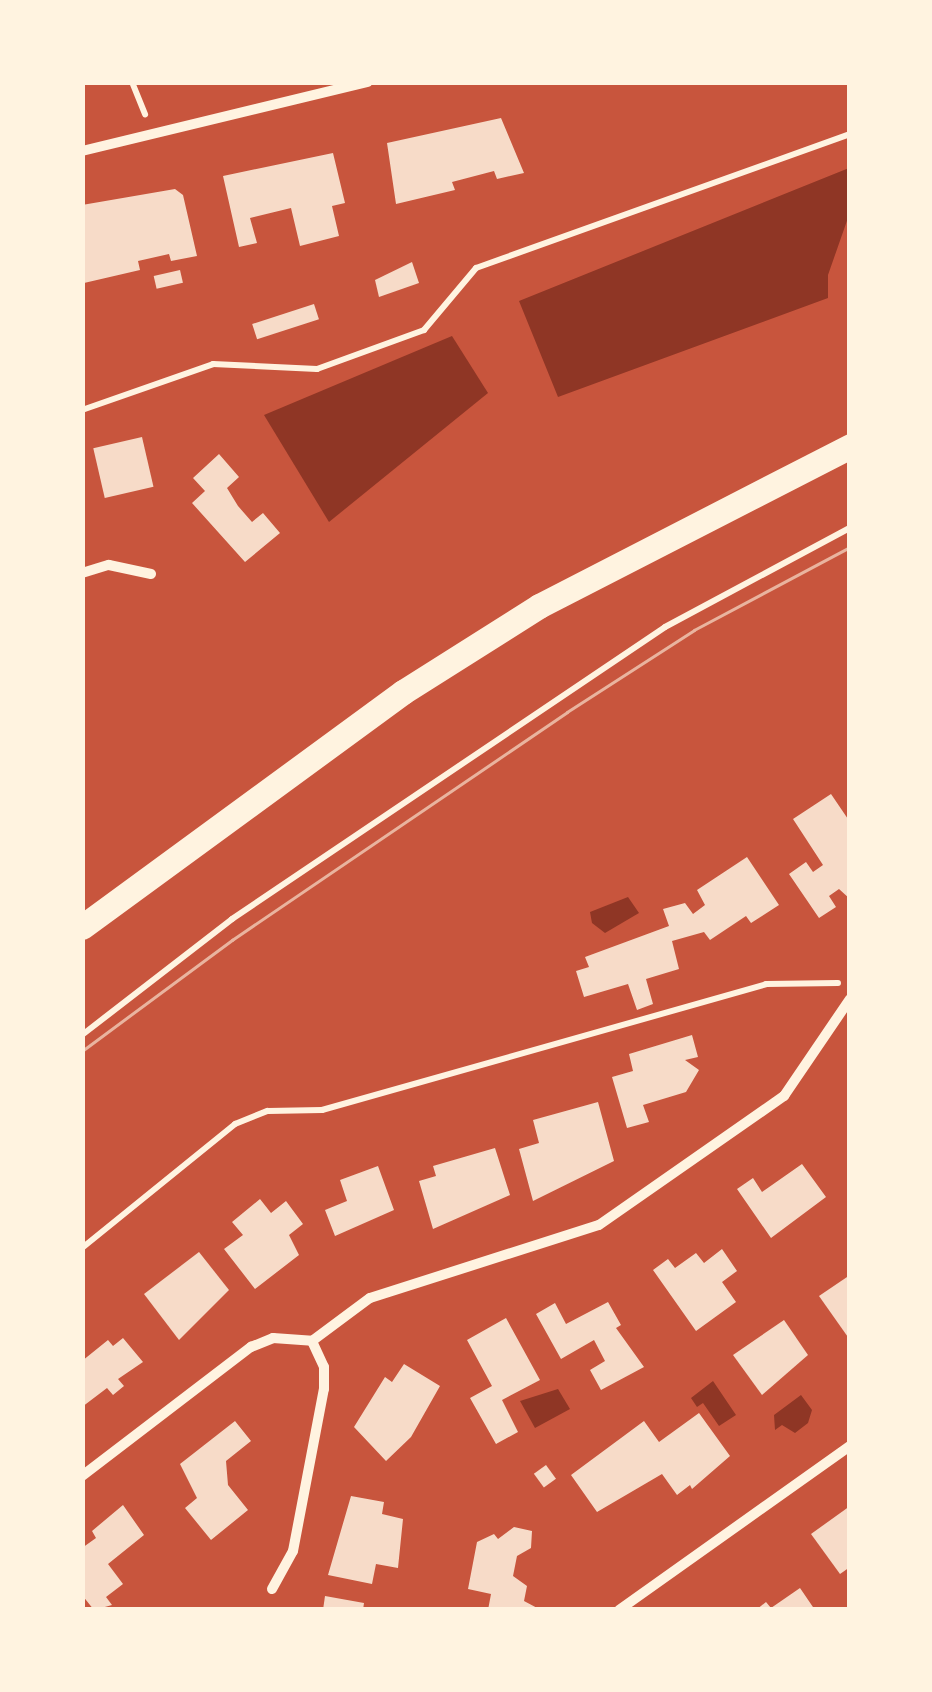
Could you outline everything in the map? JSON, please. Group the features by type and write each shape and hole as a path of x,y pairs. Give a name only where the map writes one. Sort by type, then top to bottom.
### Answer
{"main road":[{"path":"82,927 403,692 539,606 850,446"}],"street":[{"path":"82,151 326,88 368,82"},
{"path":"82,573 109,565 151,574"},
{"path":"82,1476 251,1348 273,1338 312,1341 342,1313 370,1298 600,1225 784,1096 850,999"},
{"path":"272,1589 294,1551 324,1389 324,1367 312,1341"},
{"path":"619,1610 850,1446"}],"path":[{"path":"132,82 154,134"},
{"path":"82,410 212,364 316,369 334,363 424,330 476,268 850,134"},
{"path":"82,1035 232,919 665,627 850,528"},
{"path":"82,1248 235,1124 268,1111 322,1110 766,984 850,982"}],"shaded area":[{"path":"849,168 849,215 828,275 828,298 558,397 519,301"},
{"path":"452,336 488,393 329,522 264,415"},
{"path":"628,897 639,913 605,933 592,923 590,912"},
{"path":"713,1381 736,1415 719,1426 703,1403 697,1407 691,1398"},
{"path":"558,1389 570,1409 535,1428 520,1401"},
{"path":"801,1395 812,1410 808,1423 795,1433 782,1425 775,1430 774,1415"}],"building":[{"path":"501,118 524,173 497,179 494,171 452,182 455,190 396,204 387,143"},
{"path":"333,153 345,203 332,206 339,236 300,246 291,208 250,218 257,243 239,247 223,176"},
{"path":"175,189 183,195 197,256 171,261 169,254 138,261 140,270 84,283 82,205"},
{"path":"412,262 419,283 379,297 375,280"},
{"path":"180,270 183,283 157,289 154,276"},
{"path":"314,304 319,319 257,339 252,324"},
{"path":"142,437 153,487 105,498 93,448"},
{"path":"219,454 239,477 227,488 238,506 252,522 263,513 280,533 245,562 192,503 205,491 193,478"},
{"path":"831,794 850,822 850,899 839,889 829,896 836,907 819,918 789,874 806,862 813,872 823,865 793,819"},
{"path":"747,857 779,905 751,923 746,916 710,940 704,932 672,941 679,969 646,979 653,1004 637,1010 628,984 584,997 576,971 589,967 585,957 669,926 663,909 685,903 693,914 705,905 697,890"},
{"path":"692,1035 698,1057 685,1060 699,1070 686,1092 643,1105 649,1122 627,1128 612,1077 633,1071 629,1054"},
{"path":"598,1102 614,1161 533,1201 519,1149 539,1143 533,1120"},
{"path":"495,1148 510,1195 433,1229 419,1181 436,1176 433,1166"},
{"path":"802,1164 826,1197 771,1238 737,1189 753,1178 762,1192"},
{"path":"378,1166 394,1210 335,1236 325,1210 347,1201 340,1180"},
{"path":"260,1199 271,1213 286,1201 303,1224 289,1235 299,1255 255,1289 224,1249 243,1235 232,1222"},
{"path":"722,1249 737,1271 722,1282 736,1302 696,1331 653,1270 668,1259 675,1268 696,1253 704,1263"},
{"path":"199,1252 229,1290 179,1340 144,1294"},
{"path":"850,1275 850,1340 819,1296"},
{"path":"608,1302 621,1325 616,1328 644,1367 601,1390 590,1370 605,1361 594,1340 561,1359 536,1314 555,1303 566,1324"},
{"path":"506,1318 540,1380 502,1400 518,1432 496,1444 470,1398 492,1386 467,1340"},
{"path":"784,1320 808,1355 762,1395 733,1355"},
{"path":"123,1338 143,1362 118,1379 124,1386 113,1395 107,1388 82,1407 82,1361 108,1340 113,1346"},
{"path":"404,1364 440,1386 411,1437 386,1461 354,1427 385,1377 392,1382"},
{"path":"699,1413 730,1456 692,1489 690,1485 677,1495 662,1474 597,1512 571,1475 644,1421 659,1442"},
{"path":"235,1421 251,1441 226,1461 228,1485 248,1510 211,1540 185,1508 197,1498 180,1464"},
{"path":"546,1465 556,1479 544,1488 534,1474"},
{"path":"351,1496 384,1502 382,1514 403,1519 398,1568 376,1564 372,1584 328,1575"},
{"path":"123,1505 144,1535 108,1564 123,1584 106,1597 112,1605 94,1610 82,1595 82,1548 96,1538 92,1531"},
{"path":"850,1506 850,1567 840,1574 811,1534"},
{"path":"514,1527 532,1531 531,1548 517,1556 513,1576 527,1586 524,1601 541,1610 488,1610 491,1594 468,1589 477,1542 494,1534 498,1539"},
{"path":"800,1588 815,1610 756,1610 766,1602 771,1608"},
{"path":"325,1596 364,1603 363,1610 323,1610"}],"tram line":[{"path":"82,1051 232,940 567,712 694,630 850,547"}]}
